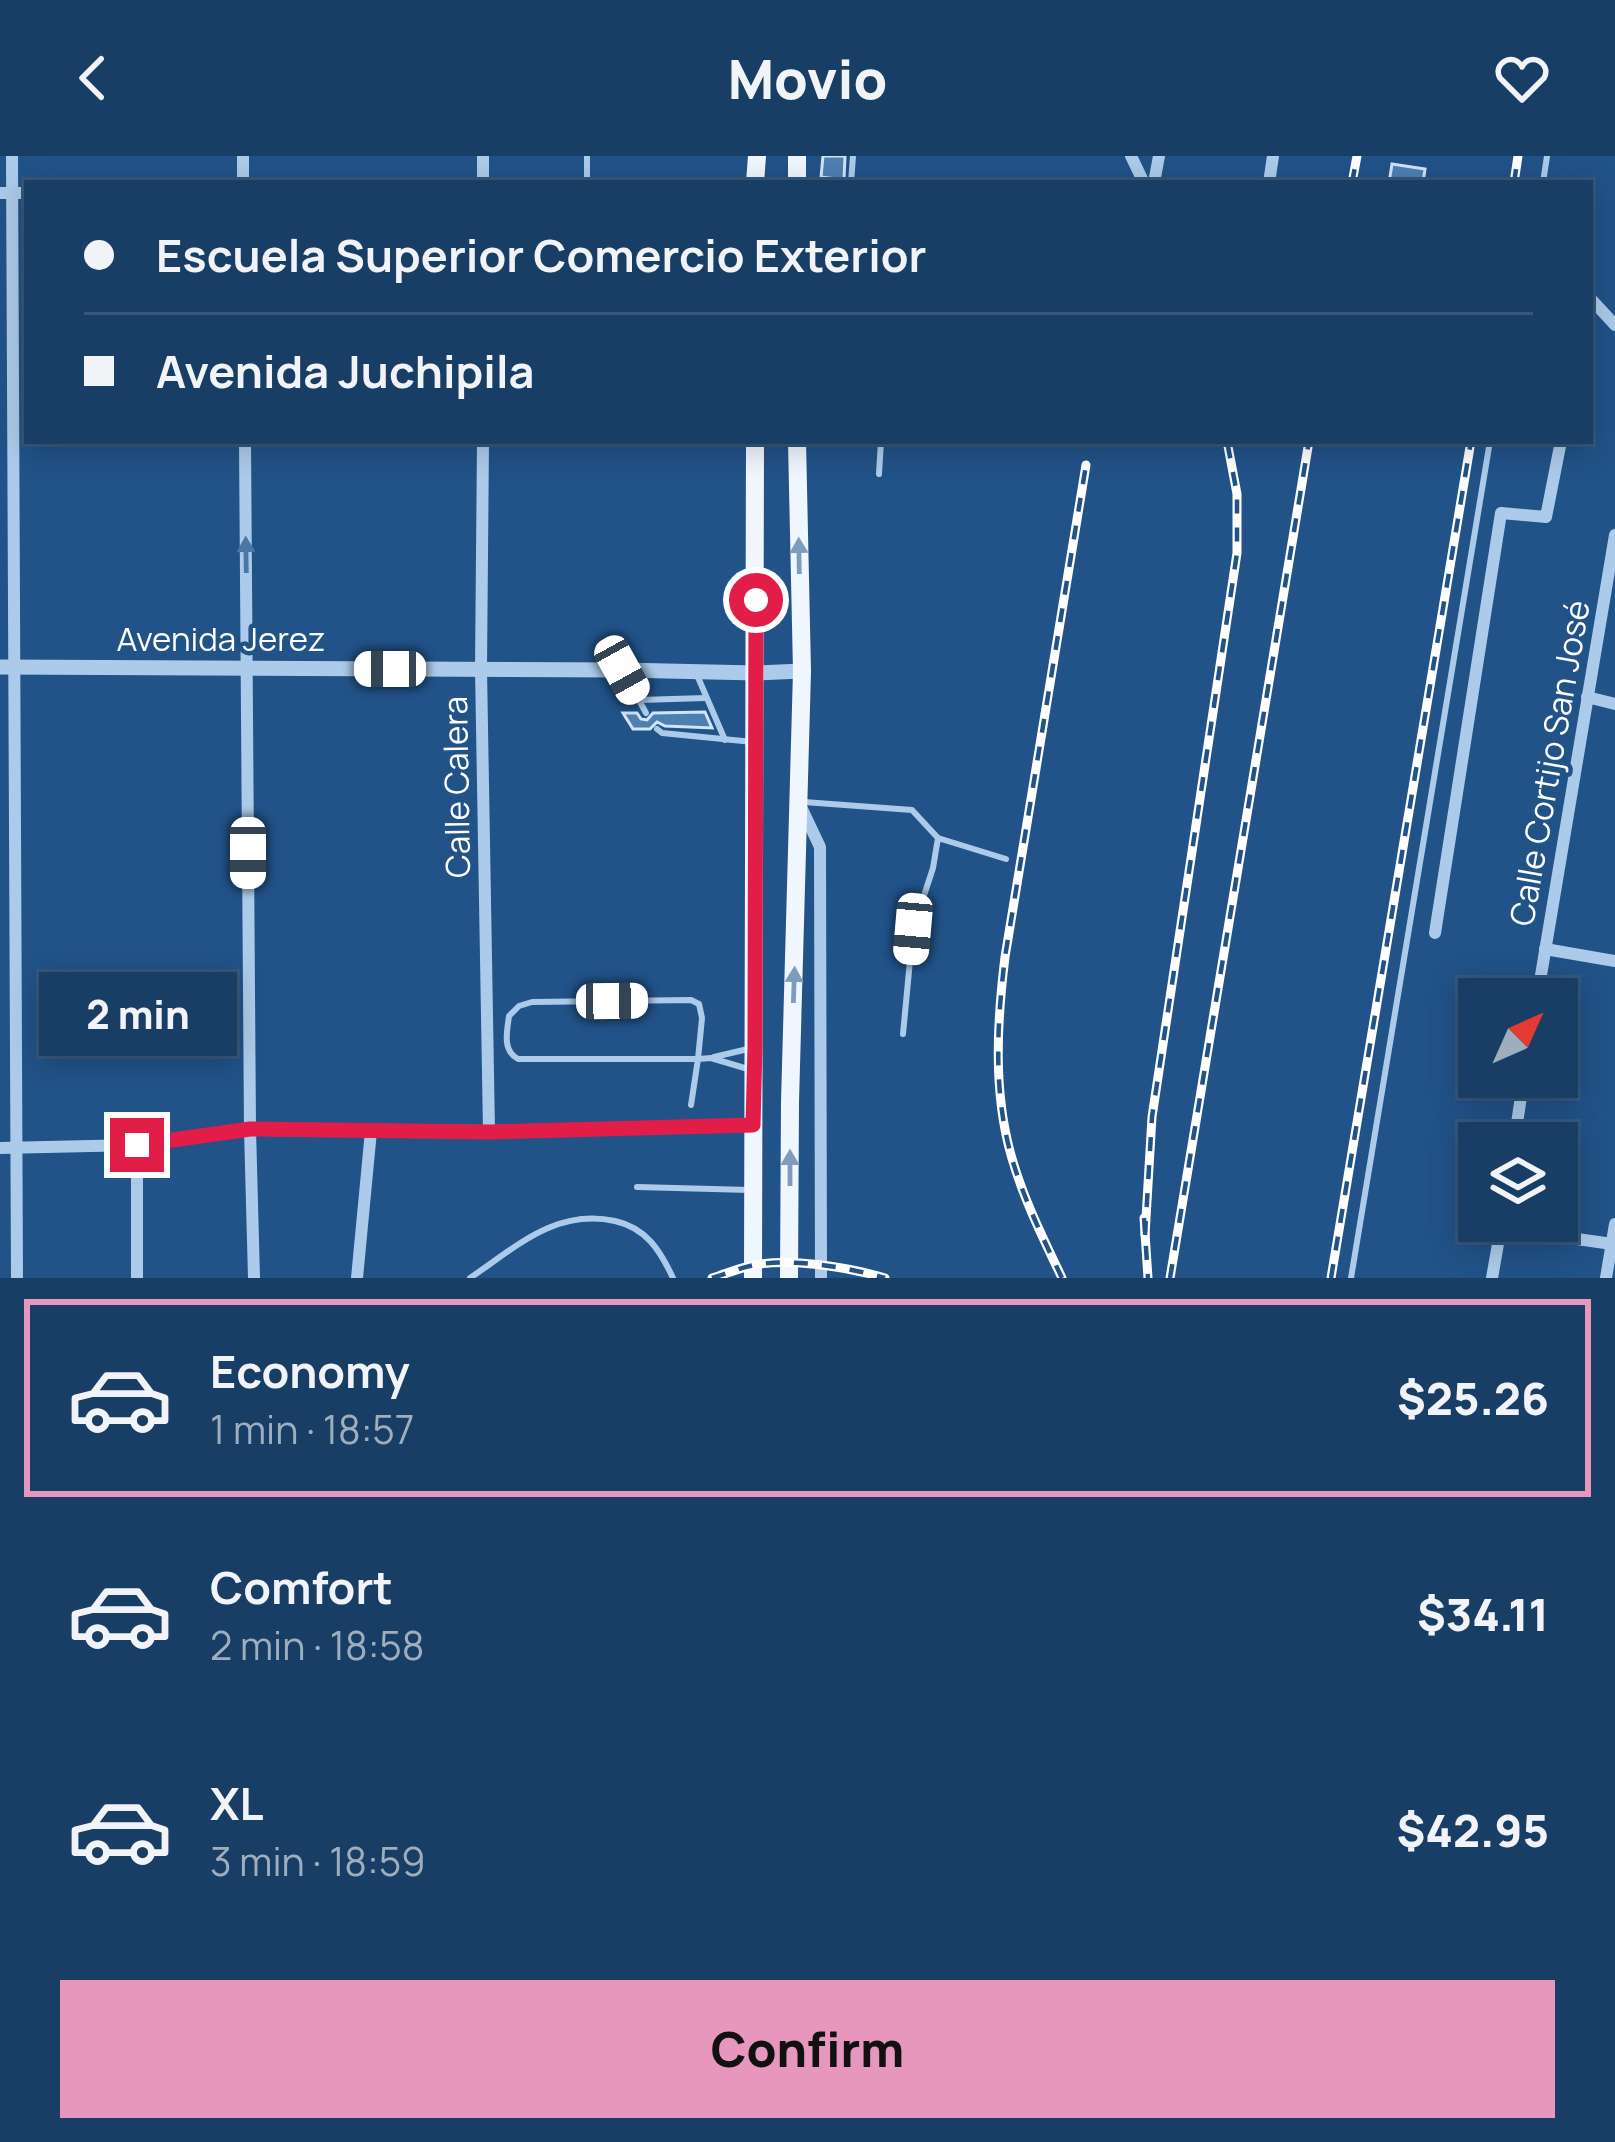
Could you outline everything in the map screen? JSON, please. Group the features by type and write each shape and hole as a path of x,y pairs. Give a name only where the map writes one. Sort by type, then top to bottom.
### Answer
{"main road":[{"path":"753,1278 755,444"},
{"path":"789,1278 802,671 797,444"},
{"path":"754,1235 772,1242 790,1234"}],"street":[{"path":"12,156 6,624 7,1148 17,1278"},
{"path":"1593,301 1615,325"},
{"path":"245,444 254,1278"},
{"name":"Calle Calera","path":"482,444 489,1132"},
{"path":"1435,933 1501,513 1546,517 1560,444"},
{"name":"Calle Cortijo San José","path":"1540,978 1615,535"},
{"name":"Avenida Jerez","path":"6,666 802,671"},
{"path":"1587,697 1615,704"},
{"path":"799,802 820,847 821,1278"},
{"path":"1545,949 1615,962"},
{"path":"7,1148 137,1145 250,1129 489,1132 753,1125"},
{"path":"357,1278 371,1131"},
{"path":"137,1145 137,1278"},
{"path":"1606,1278 1615,1224"},
{"path":"1578,1238 1612,1244"},
{"path":"1492,1278 1498,1242"}],"lane":[{"path":"879,473 880,444"},
{"path":"1351,1278 1490,444"},
{"path":"622,670 646,713"},
{"path":"695,672 725,740"},
{"path":"639,700 706,698"},
{"path":"657,729 662,734 756,742"},
{"path":"799,802 912,810 938,838 1006,859"},
{"path":"903,1034 913,929 938,838"},
{"path":"691,1105 698,1059 702,1018 699,1004 692,1000 532,1002 509,1016 507,1047 518,1059 698,1059 755,1047"},
{"path":"711,1058 754,1071"},
{"path":"637,1187 753,1190"},
{"path":"470,1278 538,1232 562,1220 590,1217 635,1227 653,1243 673,1278"}],"building":[{"path":"823,156 845,156 844,180 821,177"},
{"path":"1392,164 1425,169 1423,180 1389,180"},
{"path":"705,712 712,728 657,722 650,729 633,729 623,713 637,713 647,720 653,713"}],"railway":[{"path":"1353,180 1357,156"},
{"path":"1514,180 1518,156"},
{"path":"1145,1235 1152,1117 1237,553 1237,494 1228,444"},
{"path":"1170,1278 1309,444"},
{"path":"1331,1278 1470,444"},
{"path":"1062,1278 1011,1155 1001,1106 999,1031 1005,957 1086,465"},
{"path":"1144,1218 1148,1278"},
{"path":"712,1278 750,1266 782,1263 836,1267 885,1278"}],"route":[{"path":"137,1145 250,1129 489,1132 753,1125 756,600"}]}
